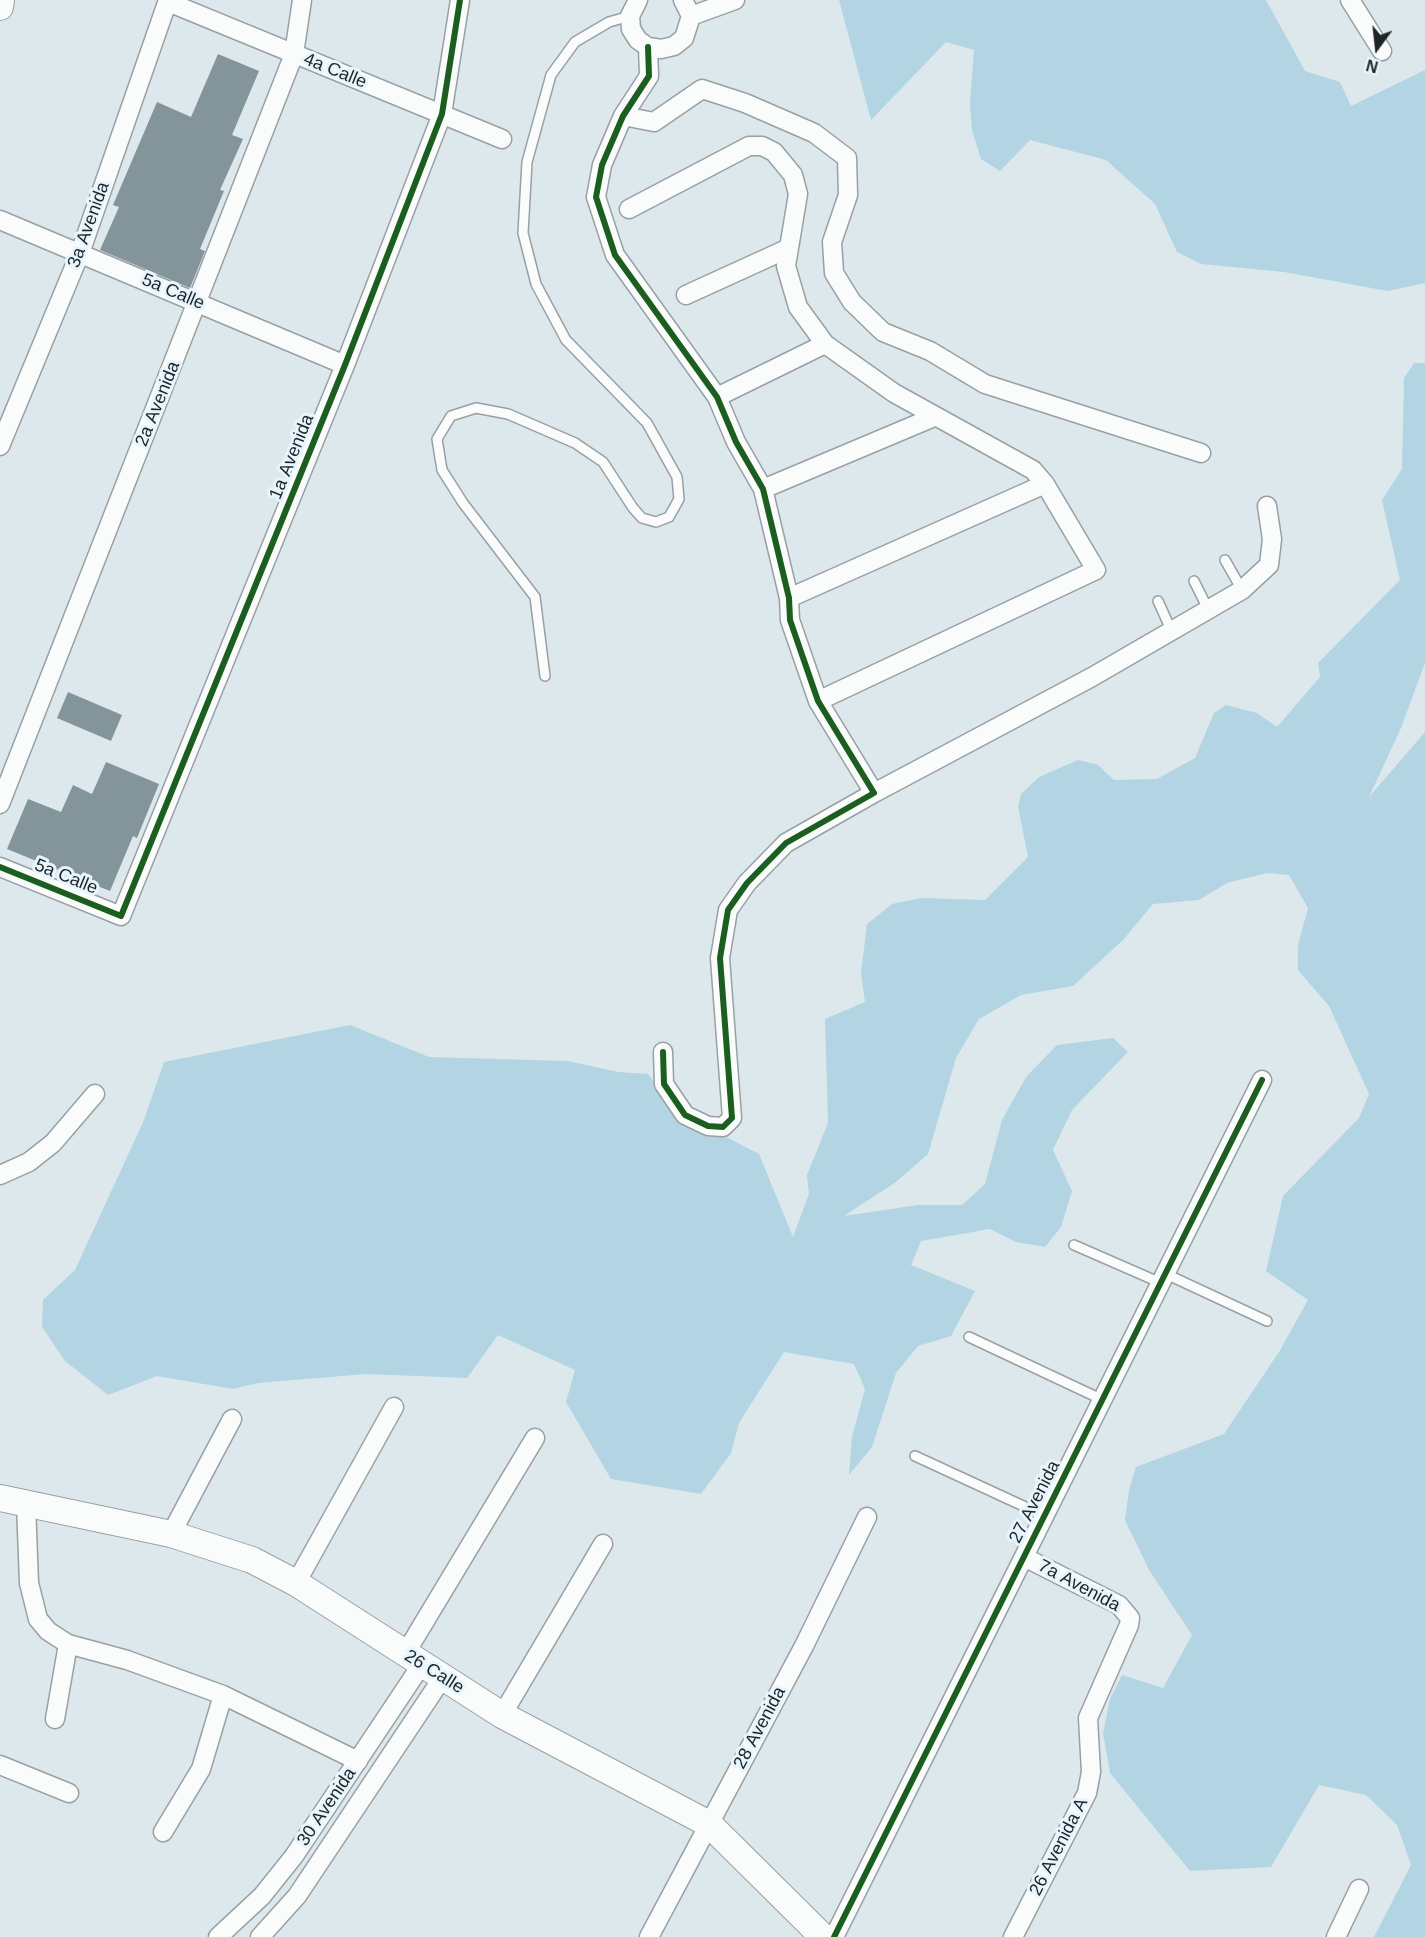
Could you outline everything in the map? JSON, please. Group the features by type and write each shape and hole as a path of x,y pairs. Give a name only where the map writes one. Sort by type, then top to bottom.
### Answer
{"street":[{"path":"0,7 1,0"},
{"name":"2a Avenida","path":"0,804 199,303 294,54 302,0"},
{"name":"1a Avenida","path":"121,916 345,365 442,114 460,0"},
{"path":"634,8 631,29 648,47 661,49 674,46 684,38 687,8 735,0"},
{"path":"1350,0 1382,51"},
{"name":"4a Calle","path":"168,1 502,139"},
{"name":"3a Avenida","path":"0,446 80,253 168,1"},
{"path":"648,47 649,76 623,116 602,165 596,197 615,255 717,397 736,442 763,489 789,598 790,620 818,701 874,793"},
{"path":"623,116 654,122 702,89 745,102 814,133 848,158 848,195 832,242 834,273 852,302 884,332 930,351 985,384 1201,453"},
{"path":"629,209 748,146 762,146 774,152 793,175 798,195 786,266 798,307 825,344 894,393 1033,470 1045,484 1096,570 818,701"},
{"name":"5a Calle","path":"0,220 345,365"},
{"path":"686,295 789,248"},
{"path":"717,397 825,344"},
{"path":"763,489 934,417"},
{"path":"789,598 1045,484"},
{"path":"663,1052 664,1084 685,1115 708,1126 723,1127 732,1118 720,958 728,910 747,883 786,843 1172,632 1242,590 1269,565 1272,539 1267,506"},
{"name":"5a Calle","path":"0,867 121,916"},
{"name":"27 Avenida","path":"834,1937 1262,1080"},
{"path":"0,1175 29,1162 53,1143 94,1094"},
{"path":"296,1584 394,1407"},
{"path":"171,1534 232,1419"},
{"name":"30 Avenida","path":"218,1937 262,1896 294,1856 358,1761 535,1437"},
{"name":"26 Calle","path":"0,1498 171,1534 252,1560 296,1584 502,1715 709,1824 823,1937"},
{"path":"26,1504 29,1583 38,1619 48,1631 68,1644 127,1660 223,1695 358,1761"},
{"name":"28 Avenida","path":"649,1937 804,1646 867,1517"},
{"path":"502,1715 603,1544"},
{"name":"7a Avenida","path":"1024,1557 1119,1605 1130,1618"},
{"name":"26 Avenida A","path":"1013,1937 1087,1793 1091,1772 1088,1718 1130,1618"},
{"path":"55,1719 68,1644"},
{"name":"30 Avenida","path":"260,1937 297,1896 443,1677"},
{"path":"164,1832 201,1768 223,1695"},
{"path":"0,1765 69,1793"},
{"path":"1336,1937 1359,1889"}],"lane":[{"path":"545,676 545,660 536,597 463,503 442,470 437,439 451,416 476,408 508,414 575,443 603,462 642,518 656,522 669,517 679,500 677,477 647,423 566,340 536,284 523,233 527,162 551,75 575,42 634,8"},
{"path":"1225,560 1242,590"},
{"path":"1194,581 1209,611"},
{"path":"1158,601 1172,632"},
{"path":"1074,1245 1163,1278 1267,1322"},
{"path":"969,1337 1103,1400"},
{"path":"915,1456 1045,1516"}],"shaded area":[{"path":"839,0 1266,0 1305,71 1340,82 1351,106 1425,70 1425,283 1388,291 1284,272 1201,264 1177,252 1155,204 1106,160 1030,140 1000,171 981,159 972,130 970,103 974,50 946,42 871,120"},
{"path":"1414,363 1425,363 1425,663 1401,728 1369,797 1425,732 1425,1937 1374,1937 1411,1865 1397,1825 1366,1795 1319,1785 1271,1867 1190,1871 1110,1773 1103,1733 1110,1699 1122,1675 1163,1688 1192,1635 1149,1570 1125,1520 1129,1490 1136,1467 1224,1434 1279,1352 1308,1300 1266,1271 1283,1196 1359,1118 1369,1094 1329,1006 1298,970 1298,945 1308,908 1289,875 1267,873 1227,883 1199,900 1153,904 1123,940 1073,986 1021,995 979,1019 956,1058 928,1154 896,1182 844,1216 918,1205 962,1205 985,1184 1002,1120 1026,1077 1057,1045 1113,1038 1128,1052 1072,1110 1053,1150 1072,1191 1061,1227 1045,1247 1016,1242 990,1229 921,1241 911,1265 975,1291 951,1336 918,1346 896,1373 872,1447 849,1475 852,1437 865,1389 854,1364 784,1352 739,1423 731,1453 701,1494 611,1479 566,1402 575,1370 498,1335 467,1378 366,1374 258,1383 233,1389 157,1376 108,1395 65,1361 42,1327 43,1300 75,1270 144,1120 164,1062 350,1025 429,1057 567,1061 619,1072 648,1074 668,1100 678,1123 709,1135 728,1138 759,1154 793,1237 809,1194 807,1175 828,1123 825,1019 865,1002 861,973 867,924 892,904 921,898 985,900 1028,857 1018,806 1021,794 1039,777 1078,760 1098,765 1114,780 1157,779 1195,758 1214,713 1226,705 1257,713 1277,727 1320,677 1318,663 1400,580 1382,500 1402,469 1404,378"}],"building":[{"path":"218,54 259,71 232,135 243,139 220,190 224,191 200,249 205,251 190,288 100,250 119,207 113,205 157,102 191,117"},
{"path":"68,692 122,715 111,741 57,718"},
{"path":"106,762 159,784 137,838 133,836 110,891 7,849 28,799 61,812 73,785 92,794"}],"cycle path":[{"path":"0,867 121,916 345,365 442,114 460,0"},
{"path":"648,47 649,76 623,116 602,165 596,197 615,255 717,397 736,442 763,489 789,598 790,620 818,701 874,793 786,843 747,883 728,910 720,958 732,1118 723,1127 708,1126 685,1115 664,1084 663,1052"},
{"path":"834,1937 1262,1080"}]}
